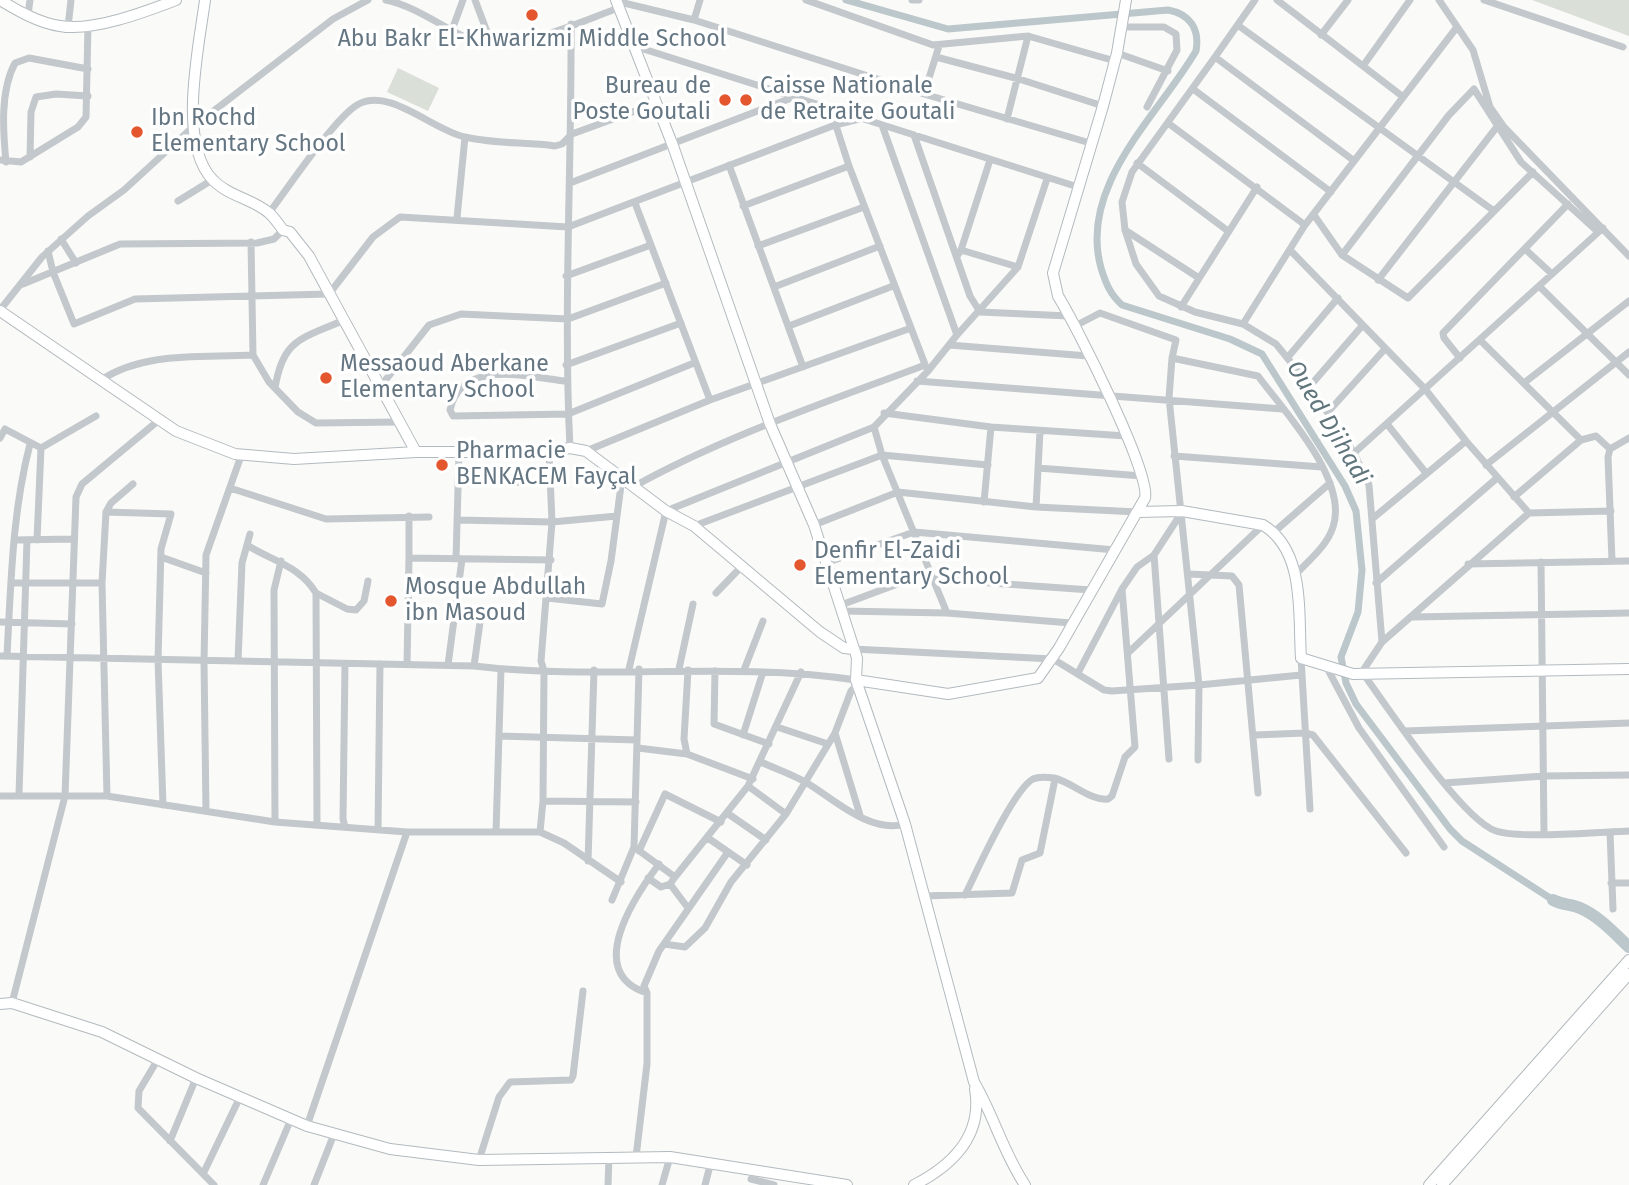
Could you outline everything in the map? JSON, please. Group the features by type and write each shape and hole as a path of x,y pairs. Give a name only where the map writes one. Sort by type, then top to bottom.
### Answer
{"street":[{"path":"28,15 30,0"},
{"path":"68,27 71,0"},
{"path":"1,2 28,15 68,27 124,18 176,0"},
{"path":"205,0 195,84 194,126 198,157 212,180 269,213 283,230 290,232 309,256 415,452"},
{"path":"368,0 345,10 194,126 124,190 48,251 0,311 159,420 196,441 241,456 294,459 415,452 549,452 570,448 586,451 666,511 694,526 820,632 844,648 1053,659 1104,690 1131,691 1301,675"},
{"path":"386,0 470,40 492,45 550,33 617,3 694,20 924,94 1090,143"},
{"path":"452,30 463,0"},
{"path":"475,0 492,45"},
{"path":"694,20 700,0"},
{"path":"806,0 939,46 1028,36 1167,71"},
{"path":"912,0 919,0"},
{"path":"1255,0 1239,26 1137,163 1124,191 1125,230 1142,276 1159,296 1181,307 1243,324 1269,338 1310,386 1354,453 1369,485 1382,642"},
{"path":"1277,0 1402,96"},
{"path":"1321,35 1348,0"},
{"path":"1363,66 1410,0"},
{"path":"1438,0 1473,50 1490,107 1504,127 1629,256"},
{"path":"1484,0 1623,47"},
{"path":"30,444 19,486 12,583 4,622 3,655 204,662 449,665 544,671 679,669 801,672 936,694 968,692 1028,682 1044,673 1053,659 1071,623 1138,512 1147,490 1144,476 1126,436 1073,321 1058,296 1053,273 1103,106 1116,57 1126,2"},
{"path":"617,3 673,146 755,384 814,525 842,608 857,658 857,682 905,824 974,1082 978,1107 968,1140 955,1158 936,1174 914,1185"},
{"path":"570,448 565,381 572,134 571,24"},
{"path":"1121,24 1164,27 1174,31 1177,50 1147,107"},
{"path":"88,25 88,69 88,96 86,117 78,127 30,157 15,164 3,161 5,98 15,63 29,58 88,69"},
{"path":"1239,26 1378,130 1420,155 1494,211"},
{"path":"1243,324 1306,225 1457,27"},
{"path":"1007,118 1028,36"},
{"path":"634,46 1078,187"},
{"path":"924,94 939,46"},
{"path":"936,57 1019,79 1103,106"},
{"path":"1215,57 1353,160"},
{"path":"1193,89 1331,192"},
{"path":"1342,255 1471,90 1476,90 1496,128 1533,172 1567,204 1601,230"},
{"path":"30,157 31,112 36,97 56,94 88,96"},
{"path":"570,183 673,146 794,97"},
{"path":"269,213 341,120 359,104 377,99 388,101 465,137 505,144 555,146 562,144 572,134 657,103"},
{"path":"830,107 893,286 927,368"},
{"path":"330,294 373,237 395,219 457,218 568,227 835,125 863,118"},
{"path":"1168,123 1306,225"},
{"path":"881,125 957,335"},
{"path":"1378,280 1496,128"},
{"path":"914,135 959,253 970,296 980,312"},
{"path":"457,218 465,137"},
{"path":"959,253 990,160"},
{"path":"1137,163 1228,231"},
{"path":"729,165 803,367"},
{"path":"743,206 849,166"},
{"path":"1314,215 1342,255 1402,297 1410,297 1533,172"},
{"path":"666,511 874,427 1018,267 1047,179"},
{"path":"178,201 212,180"},
{"path":"1181,307 1258,187"},
{"path":"635,203 710,400"},
{"path":"1460,358 1443,333 1567,204"},
{"path":"758,246 864,207"},
{"path":"23,284 76,264 104,249 130,243 251,242 274,239 283,230"},
{"path":"1125,230 1199,278"},
{"path":"1354,453 1601,230"},
{"path":"61,239 76,264"},
{"path":"251,242 253,355 275,388 298,412 316,423 399,422"},
{"path":"566,276 651,245"},
{"path":"774,286 880,246"},
{"path":"1525,249 1552,274"},
{"path":"1290,250 1384,350 1425,389 1486,465 1529,513"},
{"path":"48,251 53,272 74,324 135,299 330,294"},
{"path":"959,253 1018,267"},
{"path":"380,387 429,325 438,319 461,314 568,319 666,283"},
{"path":"789,326 893,286"},
{"path":"1539,286 1629,375"},
{"path":"1288,358 1338,298"},
{"path":"1524,383 1629,301"},
{"path":"980,312 1073,321 1100,313 1176,340 1169,398 1199,685 1198,760"},
{"path":"275,388 281,359 287,348 344,320"},
{"path":"566,365 681,323"},
{"path":"1310,386 1362,326"},
{"path":"586,451 710,400 911,328"},
{"path":"1480,340 1581,440"},
{"path":"949,345 1088,356"},
{"path":"1328,412 1384,350"},
{"path":"1486,465 1629,352"},
{"path":"101,380 152,360 253,355"},
{"path":"1172,358 1258,376 1311,447 1329,483 1336,515 1329,536 1296,574"},
{"path":"565,381 505,374 477,378 454,397 450,410 453,416 568,414 694,363"},
{"path":"633,487 680,462 770,424 927,368"},
{"path":"916,381 1015,391 1169,398 1282,409"},
{"path":"884,413 991,427 1126,436"},
{"path":"41,448 96,416"},
{"path":"159,420 82,484 76,497 65,796 6,1003 102,1031 197,1078 307,1126 390,1149 479,1160 670,1157 711,1162 774,1185"},
{"path":"1387,424 1426,473"},
{"path":"874,427 882,455 947,613"},
{"path":"984,502 991,427"},
{"path":"0,438 5,429 41,448"},
{"path":"1036,507 1040,431"},
{"path":"1514,497 1581,440 1596,436 1610,449 1612,561"},
{"path":"1610,449 1629,438"},
{"path":"1372,519 1466,441"},
{"path":"37,540 41,448"},
{"path":"540,832 544,739 544,671 541,661 552,523 549,452"},
{"path":"449,665 459,559 459,454"},
{"path":"694,526 882,455 988,465"},
{"path":"206,811 206,555 241,456"},
{"path":"1174,456 1322,467"},
{"path":"1038,468 1144,476"},
{"path":"547,598 601,604 622,477"},
{"path":"1377,583 1497,478"},
{"path":"458,483 551,482"},
{"path":"1274,532 1329,483"},
{"path":"107,796 102,583 106,512 113,500 134,484"},
{"path":"230,488 326,519 429,517"},
{"path":"814,525 898,492 1036,507 1182,512 1263,525 1274,532 1296,574 1310,809"},
{"path":"629,669 666,511"},
{"path":"1358,673 1382,642 1529,513 1611,511"},
{"path":"106,512 171,514 162,540 158,660 163,805"},
{"path":"1078,673 1122,589 1137,567 1154,555 1182,512"},
{"path":"407,664 409,516"},
{"path":"457,520 552,523 617,516"},
{"path":"1128,653 1263,525"},
{"path":"826,563 914,532 1115,550"},
{"path":"238,661 242,563 250,534"},
{"path":"14,540 74,539"},
{"path":"19,795 27,540"},
{"path":"247,545 264,556 281,561 308,580 316,593 317,825"},
{"path":"1154,555 1169,759"},
{"path":"161,557 206,573"},
{"path":"410,558 551,560"},
{"path":"275,822 274,590 281,561"},
{"path":"1468,564 1629,561"},
{"path":"1541,562 1544,833"},
{"path":"716,593 742,566"},
{"path":"1189,574 1232,576 1239,586 1255,735 1258,793"},
{"path":"842,608 932,575 1091,590"},
{"path":"316,593 347,609 357,610 364,601 368,581"},
{"path":"12,583 102,583"},
{"path":"965,895 1023,786 1039,777 1055,779 1099,799 1112,796 1125,757 1135,747 1122,589"},
{"path":"679,669 693,604"},
{"path":"474,666 482,608"},
{"path":"842,608 1071,623"},
{"path":"1413,617 1629,613"},
{"path":"744,670 763,621"},
{"path":"4,622 72,624"},
{"path":"1301,658 1325,664 1335,670 1358,673 1629,669"},
{"path":"345,664 342,819 345,827"},
{"path":"378,830 380,664"},
{"path":"1325,664 1359,728 1444,846"},
{"path":"496,832 501,669"},
{"path":"636,849 639,669"},
{"path":"588,861 594,670"},
{"path":"687,754 684,727 688,670"},
{"path":"715,671 714,724 769,744"},
{"path":"743,735 763,671"},
{"path":"648,878 660,887 673,880 748,786 801,672"},
{"path":"1358,673 1444,783 1476,818 1490,829 1503,833 1629,831"},
{"path":"664,944 684,947 696,940 731,882 747,865 807,783 835,733 857,682"},
{"path":"1405,731 1629,723"},
{"path":"777,727 828,744"},
{"path":"835,733 860,815"},
{"path":"1255,735 1305,733 1313,736 1362,793 1406,853"},
{"path":"499,736 638,744 687,754 753,779"},
{"path":"761,762 807,783 878,823 905,824"},
{"path":"1444,783 1544,776 1629,775"},
{"path":"924,896 1012,893 1022,860 1040,853 1043,846 1045,819 1055,779"},
{"path":"748,786 786,814"},
{"path":"612,900 665,794 720,822"},
{"path":"0,796 107,796 275,822 407,832 540,832 564,843 621,882"},
{"path":"543,801 636,802"},
{"path":"727,813 766,840"},
{"path":"307,1126 407,832"},
{"path":"1610,832 1613,909"},
{"path":"708,838 747,865"},
{"path":"636,849 659,864 673,880 688,908"},
{"path":"636,1157 647,1064 648,993 644,986 664,944 728,852"},
{"path":"648,993 629,986 623,978 617,947 623,918 659,864"},
{"path":"1611,883 1629,883"},
{"path":"1442,1185 1625,974 1629,960"},
{"path":"1429,1185 1625,974"},
{"path":"479,1160 499,1097 510,1083 571,1080 583,991"},
{"path":"158,1059 139,1091 136,1102 142,1113 214,1185"},
{"path":"170,1141 197,1078"},
{"path":"974,1082 987,1104 1011,1164 1025,1185"},
{"path":"203,1174 240,1097"},
{"path":"263,1185 291,1119"},
{"path":"314,1185 334,1135"},
{"path":"608,1157 608,1185"},
{"path":"662,1185 670,1157"},
{"path":"705,1185 711,1162"},
{"path":"751,1178 846,1185"}],"shaded area":[{"path":"1532,0 1629,0 1629,36"},
{"path":"398,68 439,88 428,111 387,92"}],"waterway":[{"name":"Oued Djihadi","path":"846,0 948,29 1168,10 1182,15 1192,24 1195,29 1196,51 1126,153 1111,180 1101,208 1097,238 1101,268 1107,284 1122,305 1230,339 1262,354 1345,486 1356,511 1362,570 1358,612 1341,657 1346,683 1356,704 1450,829 1462,841 1553,900"},
{"name":"Oued Djihadi","path":"1553,900 1587,911 1629,947"}],"place":[{"name":"Abu Bakr El-Khwarizmi Middle School","path":"532,15"},
{"name":"Bureau de Poste Goutali","path":"725,100"},
{"name":"Caisse Nationale de Retraite Goutali","path":"746,100"},
{"name":"Ibn Rochd Elementary School","path":"137,132"},
{"name":"Messaoud Aberkane Elementary School","path":"326,378"},
{"name":"Pharmacie BENKACEM Fayçal","path":"442,465"},
{"name":"Denfir El-Zaidi Elementary School","path":"800,565"},
{"name":"Mosque Abdullah ibn Masoud","path":"391,601"}]}
